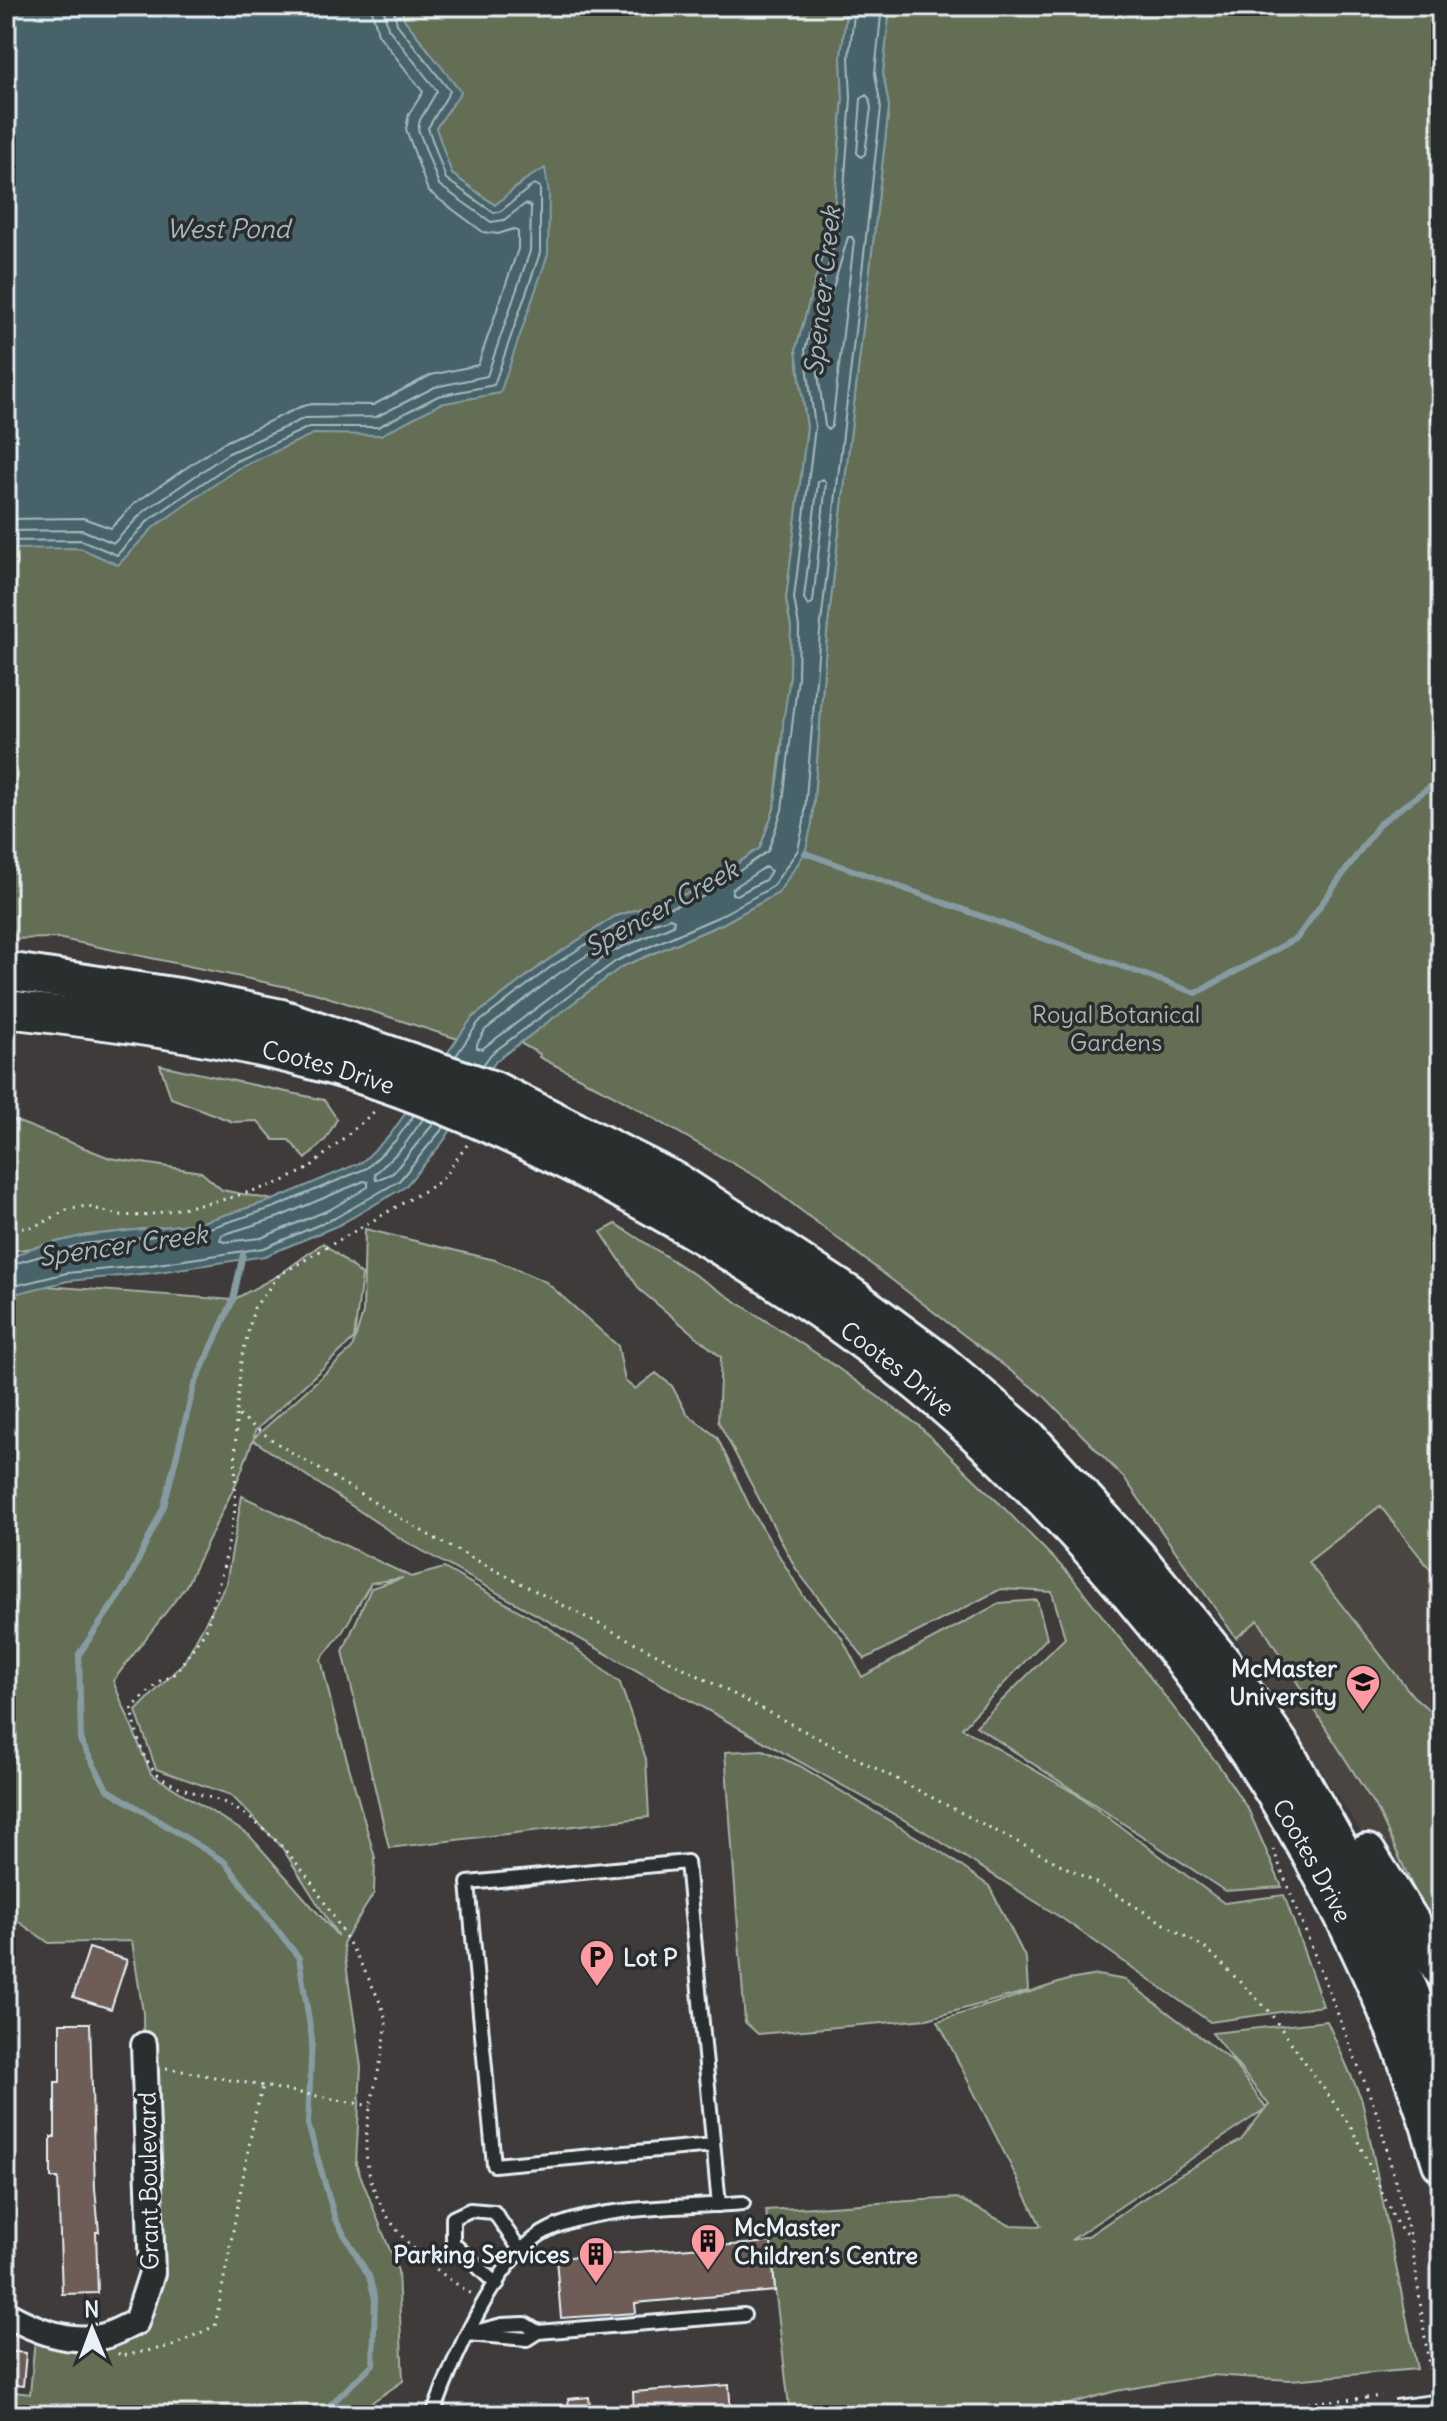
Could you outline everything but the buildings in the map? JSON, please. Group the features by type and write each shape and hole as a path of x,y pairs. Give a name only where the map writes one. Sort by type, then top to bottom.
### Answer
{"main road":[{"name":"Cootes Drive","path":"6,971 179,997 281,1018 470,1128 577,1165 737,1256 876,1351 961,1420 1055,1510 1135,1598 1229,1721 1298,1831 1355,1942 1413,2079 1441,2163"},
{"name":"Cootes Drive","path":"6,1009 115,1021 254,1048 397,1085 494,1090 677,1182 848,1294 940,1362 1027,1436 1138,1558 1224,1664 1284,1750 1358,1881 1399,1965 1441,2069"},
{"path":"1224,1664 1266,1705 1326,1787 1441,1969"}],"street":[{"name":"Grant Boulevard","path":"6,2314 25,2325 62,2337 101,2337 136,2322 152,2273 144,2054"},
{"path":"1396,2415 1437,2404"}],"lane":[{"path":"713,2145 494,2165 468,1883 687,1862 719,2205"},
{"path":"433,2415 453,2360 485,2303 521,2251 548,2230 582,2219 623,2212 743,2203"},
{"path":"497,2285 453,2243 453,2218 470,2210 494,2212 521,2251"},
{"path":"467,2334 502,2325 525,2324 538,2332 744,2315"}],"path":[{"path":"6,1227 26,1228 43,1223 66,1210 86,1206 119,1215 143,1216 226,1199 279,1183 308,1169 397,1085"},
{"path":"470,1128 441,1181 279,1275 254,1308 241,1361 236,1414 235,1510 206,1630 173,1676 160,1681 132,1708 142,1750 154,1772 186,1789 228,1805 261,1825 303,1871 332,1911 386,2020 366,2143 369,2174 381,2205 397,2231 422,2259 485,2303"},
{"path":"236,1414 281,1446 432,1537 1098,1884 1208,1950 1268,2010 1351,2127 1397,2224 1412,2244"},
{"path":"1274,1849 1378,2116 1412,2244 1437,2404"},
{"path":"144,2054 263,2086 371,2106"},
{"path":"101,2337 121,2356 172,2346 215,2326 263,2086"},
{"path":"1221,2415 1366,2398"}],"shaded area":[{"name":"McMaster University","path":"1418,1473 1441,1502 1441,1957 1236,1638 1273,1607 1305,1561"}],"green space":[{"path":"401,6 847,6 841,57 843,98 834,214 796,349 807,427 786,599 791,627 790,676 774,809 760,848 698,890 614,917 548,960 472,1018 458,1039 315,993 57,938 6,939 6,534 235,416 545,169 525,180 495,205 452,174 419,143 430,52 404,19"},
{"name":"Royal Botanical Gardens","path":"890,6 1441,6 1441,1583 1380,1506 1308,1562 1413,1696 1441,1720 1441,1948 1378,1811 1258,1620 1236,1638 1125,1479 1045,1397 760,1179 611,1094 539,1057 540,1054 520,1043 621,967 722,924 778,893 812,823 827,633 889,107 883,73"},
{"path":"160,1065 324,1100 337,1119 326,1139 306,1159 289,1140 274,1140 258,1121 233,1122 171,1098"},
{"path":"6,1117 110,1158 201,1172 222,1190 273,1200 199,1223 82,1236 6,1252"},
{"path":"616,1224 825,1359 918,1425 997,1501 1071,1576 1220,1767 1249,1811 1282,1887 1225,1891 976,1726 1065,1638 1052,1592 1001,1589 865,1659 796,1569 718,1421 721,1357 640,1290 601,1232"},
{"path":"365,1229 495,1260 546,1282 618,1346 625,1381 635,1389 656,1373 672,1386 687,1414 717,1437 751,1509 804,1597 841,1636 862,1677 1000,1603 1037,1600 1047,1638 962,1728 1076,1794 1224,1903 1284,1895 1323,2006 1210,2022 1063,1919 922,1830 403,1540 253,1440 239,1477 186,1586 113,1681 151,1774 249,1835 338,1936 281,1846 231,1795 156,1769 136,1711 184,1662 226,1584 242,1496 411,1577 444,1568 551,1629 620,1683 646,1759 649,1817 389,1848 343,1651 371,1588 403,1578 371,1583 343,1631 321,1659 375,1858 374,1893 343,1943 361,2067 356,2164 398,2271 403,2381 353,2415 6,2415 6,2391 30,2394 35,2338 101,2331 129,2320 146,2295 143,2013 132,1941 49,1943 6,1913 6,1283 233,1300 279,1275 323,1243 362,1275 354,1339 255,1431 254,1438 352,1349 363,1313"},
{"path":"763,1750 800,1766 944,1854 989,1886 1026,1959 1028,1991 927,2019 758,2034 745,2022 725,1752"},
{"path":"1098,1975 1125,1980 1232,2061 1266,2108 1269,2105 1212,2033 1327,2021 1362,2100 1417,2369 1291,2380 1211,2375 1116,2391 1030,2415 790,2415 766,2210 957,2198 1009,2225 1041,2226 938,2021 1068,1980","holes":["1265,2109 1241,2140 1169,2181 1088,2236 1071,2240"]}],"water":[{"name":"West Pond","path":"6,6 401,6 404,19 461,92 436,128 452,174 495,205 545,168 549,194 548,254 500,393 440,404 381,435 313,434 237,469 154,527 118,565 80,548 6,549"},
{"name":"Spencer Creek","path":"847,6 890,6 883,73 889,107 827,633 812,823 805,853 778,893 722,924 621,967 496,1061 443,1142 405,1187 339,1225 265,1256 152,1273 68,1281 6,1296 6,1260 32,1248 82,1236 199,1223 273,1200 362,1162 390,1135 472,1018 548,960 614,917 698,890 760,848 774,809 790,676 791,627 786,599 807,427 796,349 834,214 843,98 841,57"}],"waterway":[{"path":"805,853 1196,993 1297,938 1380,823 1441,779"},
{"path":"81,1742 79,1654 127,1584 164,1506 194,1386 233,1300 243,1254"},
{"path":"80,1740 107,1789 225,1862 299,1958 312,2039 308,2124 335,2219 369,2276 375,2299 373,2364 324,2411 307,2415"}],"place":[{"name":"McMaster University","path":"1363,1713"},
{"name":"Lot P","path":"597,1988"},
{"name":"McMaster Children’s Centre","path":"708,2272"},
{"name":"Parking Services","path":"596,2285"}]}
